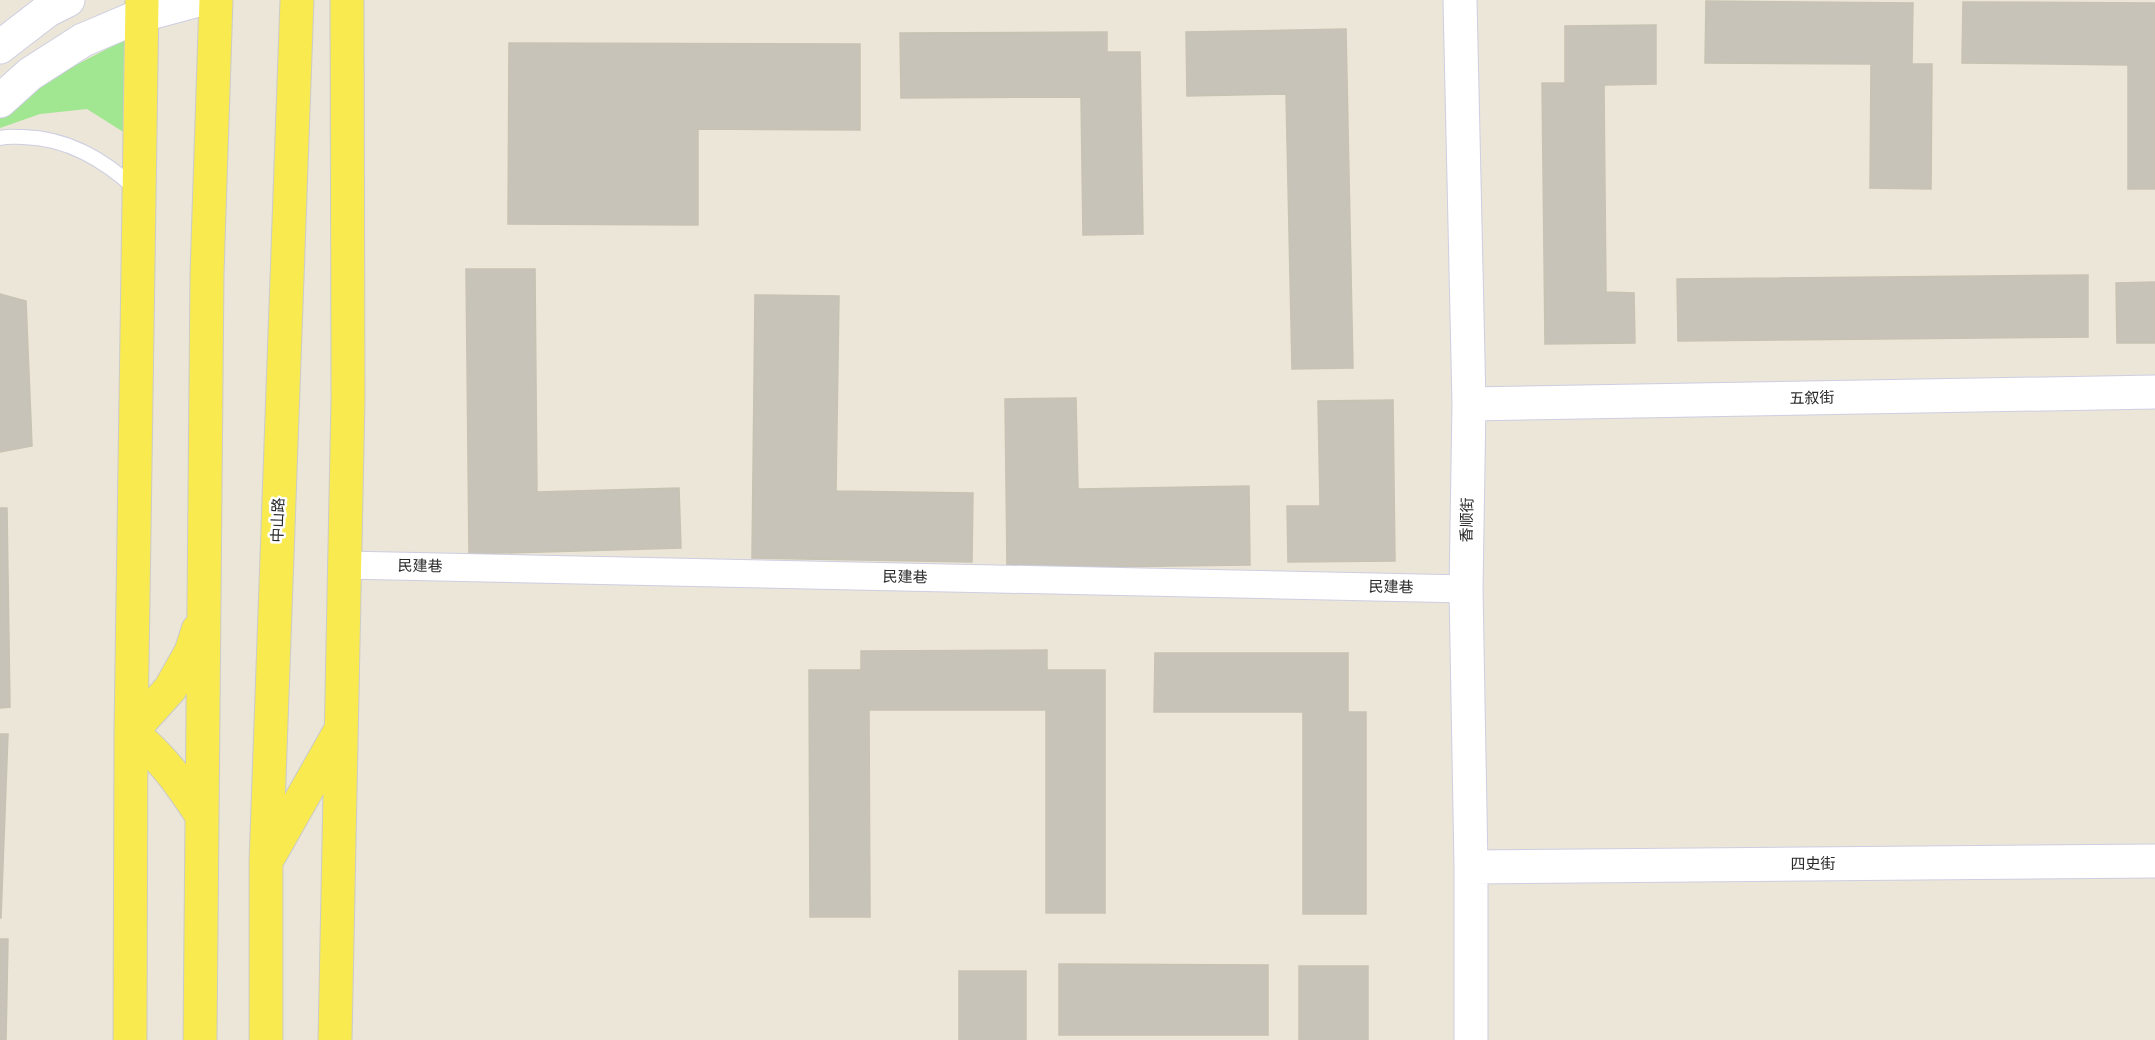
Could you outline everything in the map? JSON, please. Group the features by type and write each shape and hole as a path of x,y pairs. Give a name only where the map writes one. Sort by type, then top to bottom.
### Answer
{"main road":[{"path":"200,1040 207,274 216,0"},
{"name":"中山路","path":"266,1040 266,862 297,0"},
{"path":"335,1040 348,398 347,0"},
{"path":"130,1040 131,732 142,8"},
{"path":"131,732 170,689 191,652 204,608"},
{"path":"266,862 341,729"},
{"path":"131,732 155,752 177,777 202,816"}],"street":[{"path":"0,47 48,10 68,0"},
{"path":"0,101 30,74 83,40 142,8 198,0"},
{"name":"香顺街","path":"1460,0 1469,404 1466,589 1472,867 1471,1040"},
{"name":"五叙街","path":"1469,404 2155,392"},
{"name":"民建巷","path":"345,565 1466,589"},
{"name":"四史街","path":"1472,867 2155,861"}],"lane":[{"path":"0,138 33,137 56,141 82,150 105,163 138,191"}],"green space":[{"path":"151,26 155,152 87,109 40,114 0,128 0,116 5,102"}],"building":[{"path":"1706,1 1913,3 1912,64 1932,64 1931,189 1870,188 1871,64 1705,63"},
{"path":"1963,2 2155,3 2155,189 2128,189 2128,65 1962,63"},
{"path":"1656,25 1656,84 1604,85 1606,292 1634,293 1635,343 1545,344 1542,83 1565,83 1565,26"},
{"path":"1346,29 1353,368 1292,369 1286,94 1187,96 1186,32"},
{"path":"1107,32 1107,52 1140,52 1143,234 1083,235 1081,97 901,98 900,33"},
{"path":"509,43 860,44 860,130 698,129 698,225 508,224"},
{"path":"466,269 535,269 537,492 679,488 681,548 469,554"},
{"path":"2088,275 2088,337 1678,341 1677,279"},
{"path":"2155,282 2155,343 2117,343 2116,283"},
{"path":"0,294 26,301 32,446 0,452"},
{"path":"755,295 839,296 836,491 973,493 972,562 752,558"},
{"path":"1076,398 1078,489 1249,486 1250,565 1007,568 1005,399"},
{"path":"1393,400 1395,561 1288,562 1287,506 1320,506 1318,401"},
{"path":"0,508 7,508 10,707 0,708"},
{"path":"1047,650 1047,670 1105,670 1105,913 1046,913 1046,710 869,710 870,917 810,917 809,670 861,670 861,651"},
{"path":"1155,653 1348,653 1348,712 1366,712 1366,914 1303,914 1303,712 1154,712"},
{"path":"0,734 8,734 1,918 0,918"},
{"path":"0,939 8,939 6,1040 0,1040"},
{"path":"1059,964 1268,965 1268,1035 1059,1035"},
{"path":"1299,966 1368,966 1368,1040 1299,1040"},
{"path":"959,971 1026,971 1026,1040 959,1040"}]}
